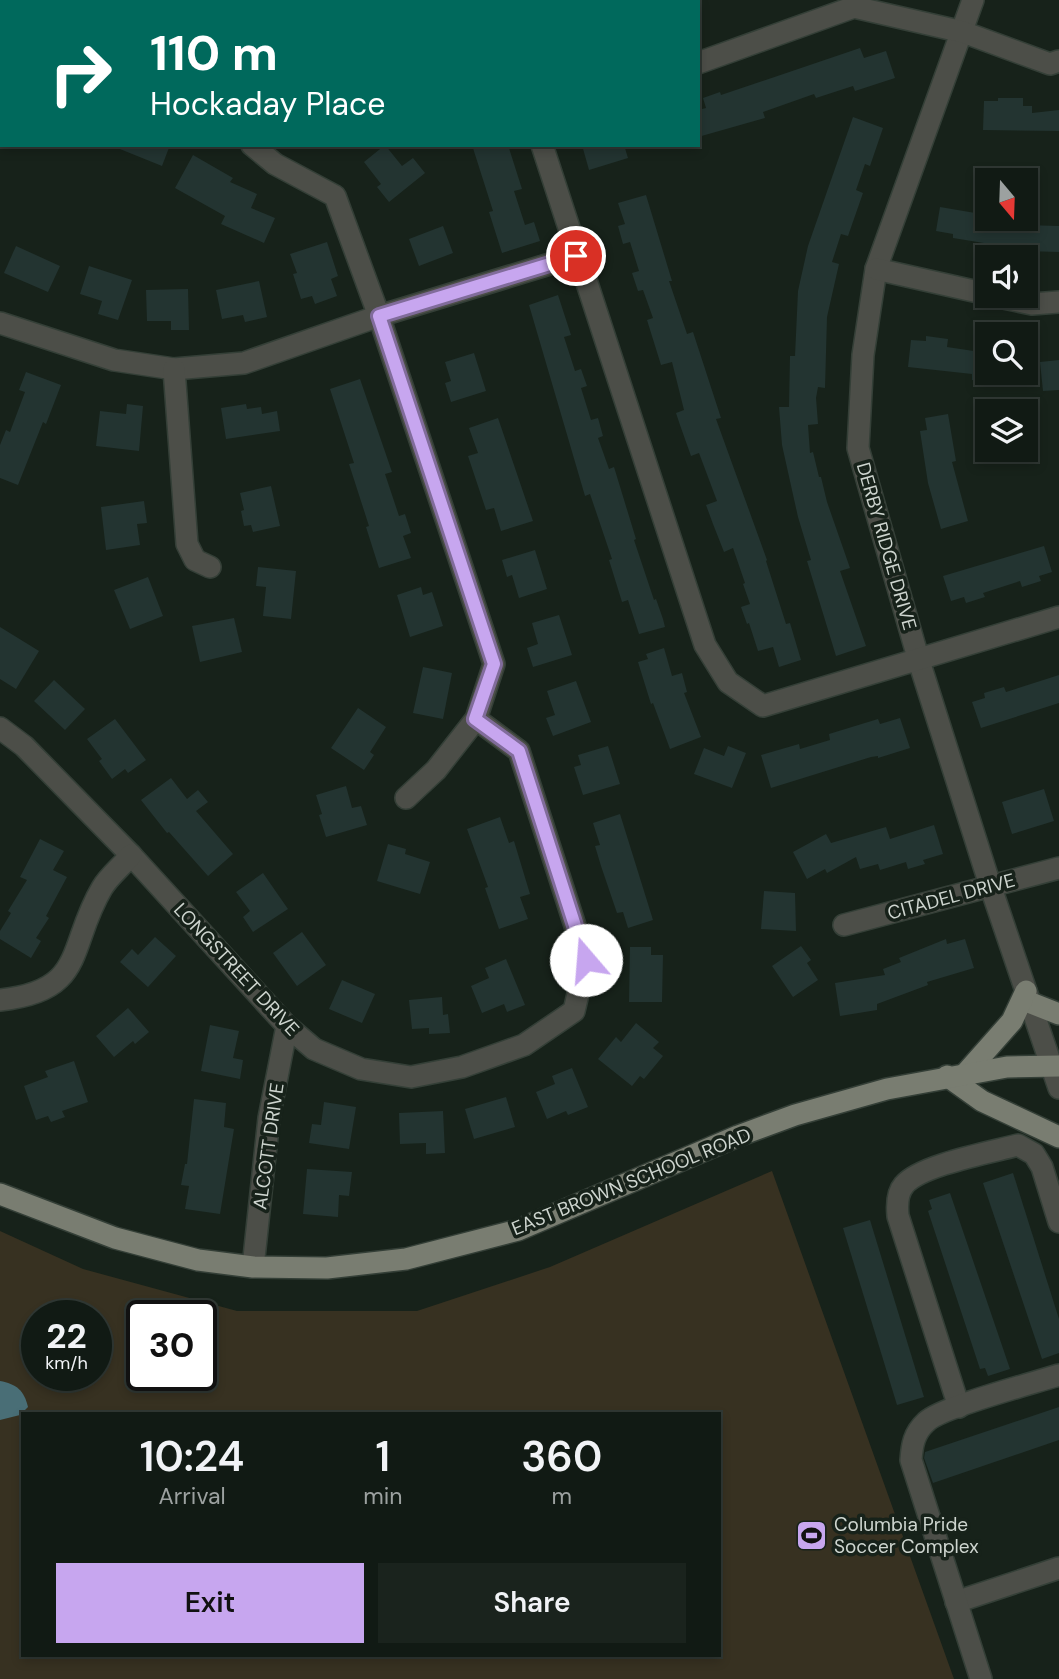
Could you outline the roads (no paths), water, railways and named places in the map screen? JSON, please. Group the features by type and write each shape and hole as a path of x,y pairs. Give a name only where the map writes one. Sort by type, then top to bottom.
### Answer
{"main road":[{"path":"1059,1014 1029,997 1013,1020 956,1075 982,1101 1059,1137"},
{"name":"EAST BROWN SCHOOL ROAD","path":"0,1194 115,1238 198,1261 253,1267 327,1268 406,1259 518,1230 738,1136 795,1115 887,1089 956,1075 1007,1067 1056,1066"}],"street":[{"name":"DERBY RIDGE DRIVE","path":"973,0 876,269 863,355 858,448 919,661 990,885 1056,1066 1059,1088"},
{"path":"700,62 854,7 963,32 1050,64 1059,61"},
{"path":"254,147 275,164 335,195 379,316 494,664 475,719 436,770 406,797"},
{"path":"543,147 705,645 728,682 763,706 1059,617"},
{"path":"2,329 114,360 174,369 244,363 379,316 576,256"},
{"path":"876,269 975,291"},
{"path":"1038,304 1059,302"},
{"path":"174,369 187,544 195,560 210,567"},
{"name":"LONGSTREET DRIVE","path":"0,729 24,746 131,855 287,1026 314,1049 361,1069 411,1077 462,1067 524,1045 574,1011 586,960 519,751 475,719"},
{"path":"0,1000 47,989 67,973 103,887 131,855"},
{"name":"CITADEL DRIVE","path":"844,925 1059,868"},
{"name":"ALCOTT DRIVE","path":"253,1267 269,1118 287,1026"},
{"path":"960,1407 898,1216 898,1196 904,1184 922,1173 954,1161 1018,1145 1034,1154 1042,1167 1059,1222"},
{"path":"981,1679 911,1460 913,1439 928,1420 1059,1375"},
{"path":"956,1602 1059,1567"}],"water":[{"path":"0,1381 15,1386 22,1392 28,1407 20,1415 0,1420"}],"place":[{"name":"Columbia Pride Soccer Complex","path":"811,1535"}]}
